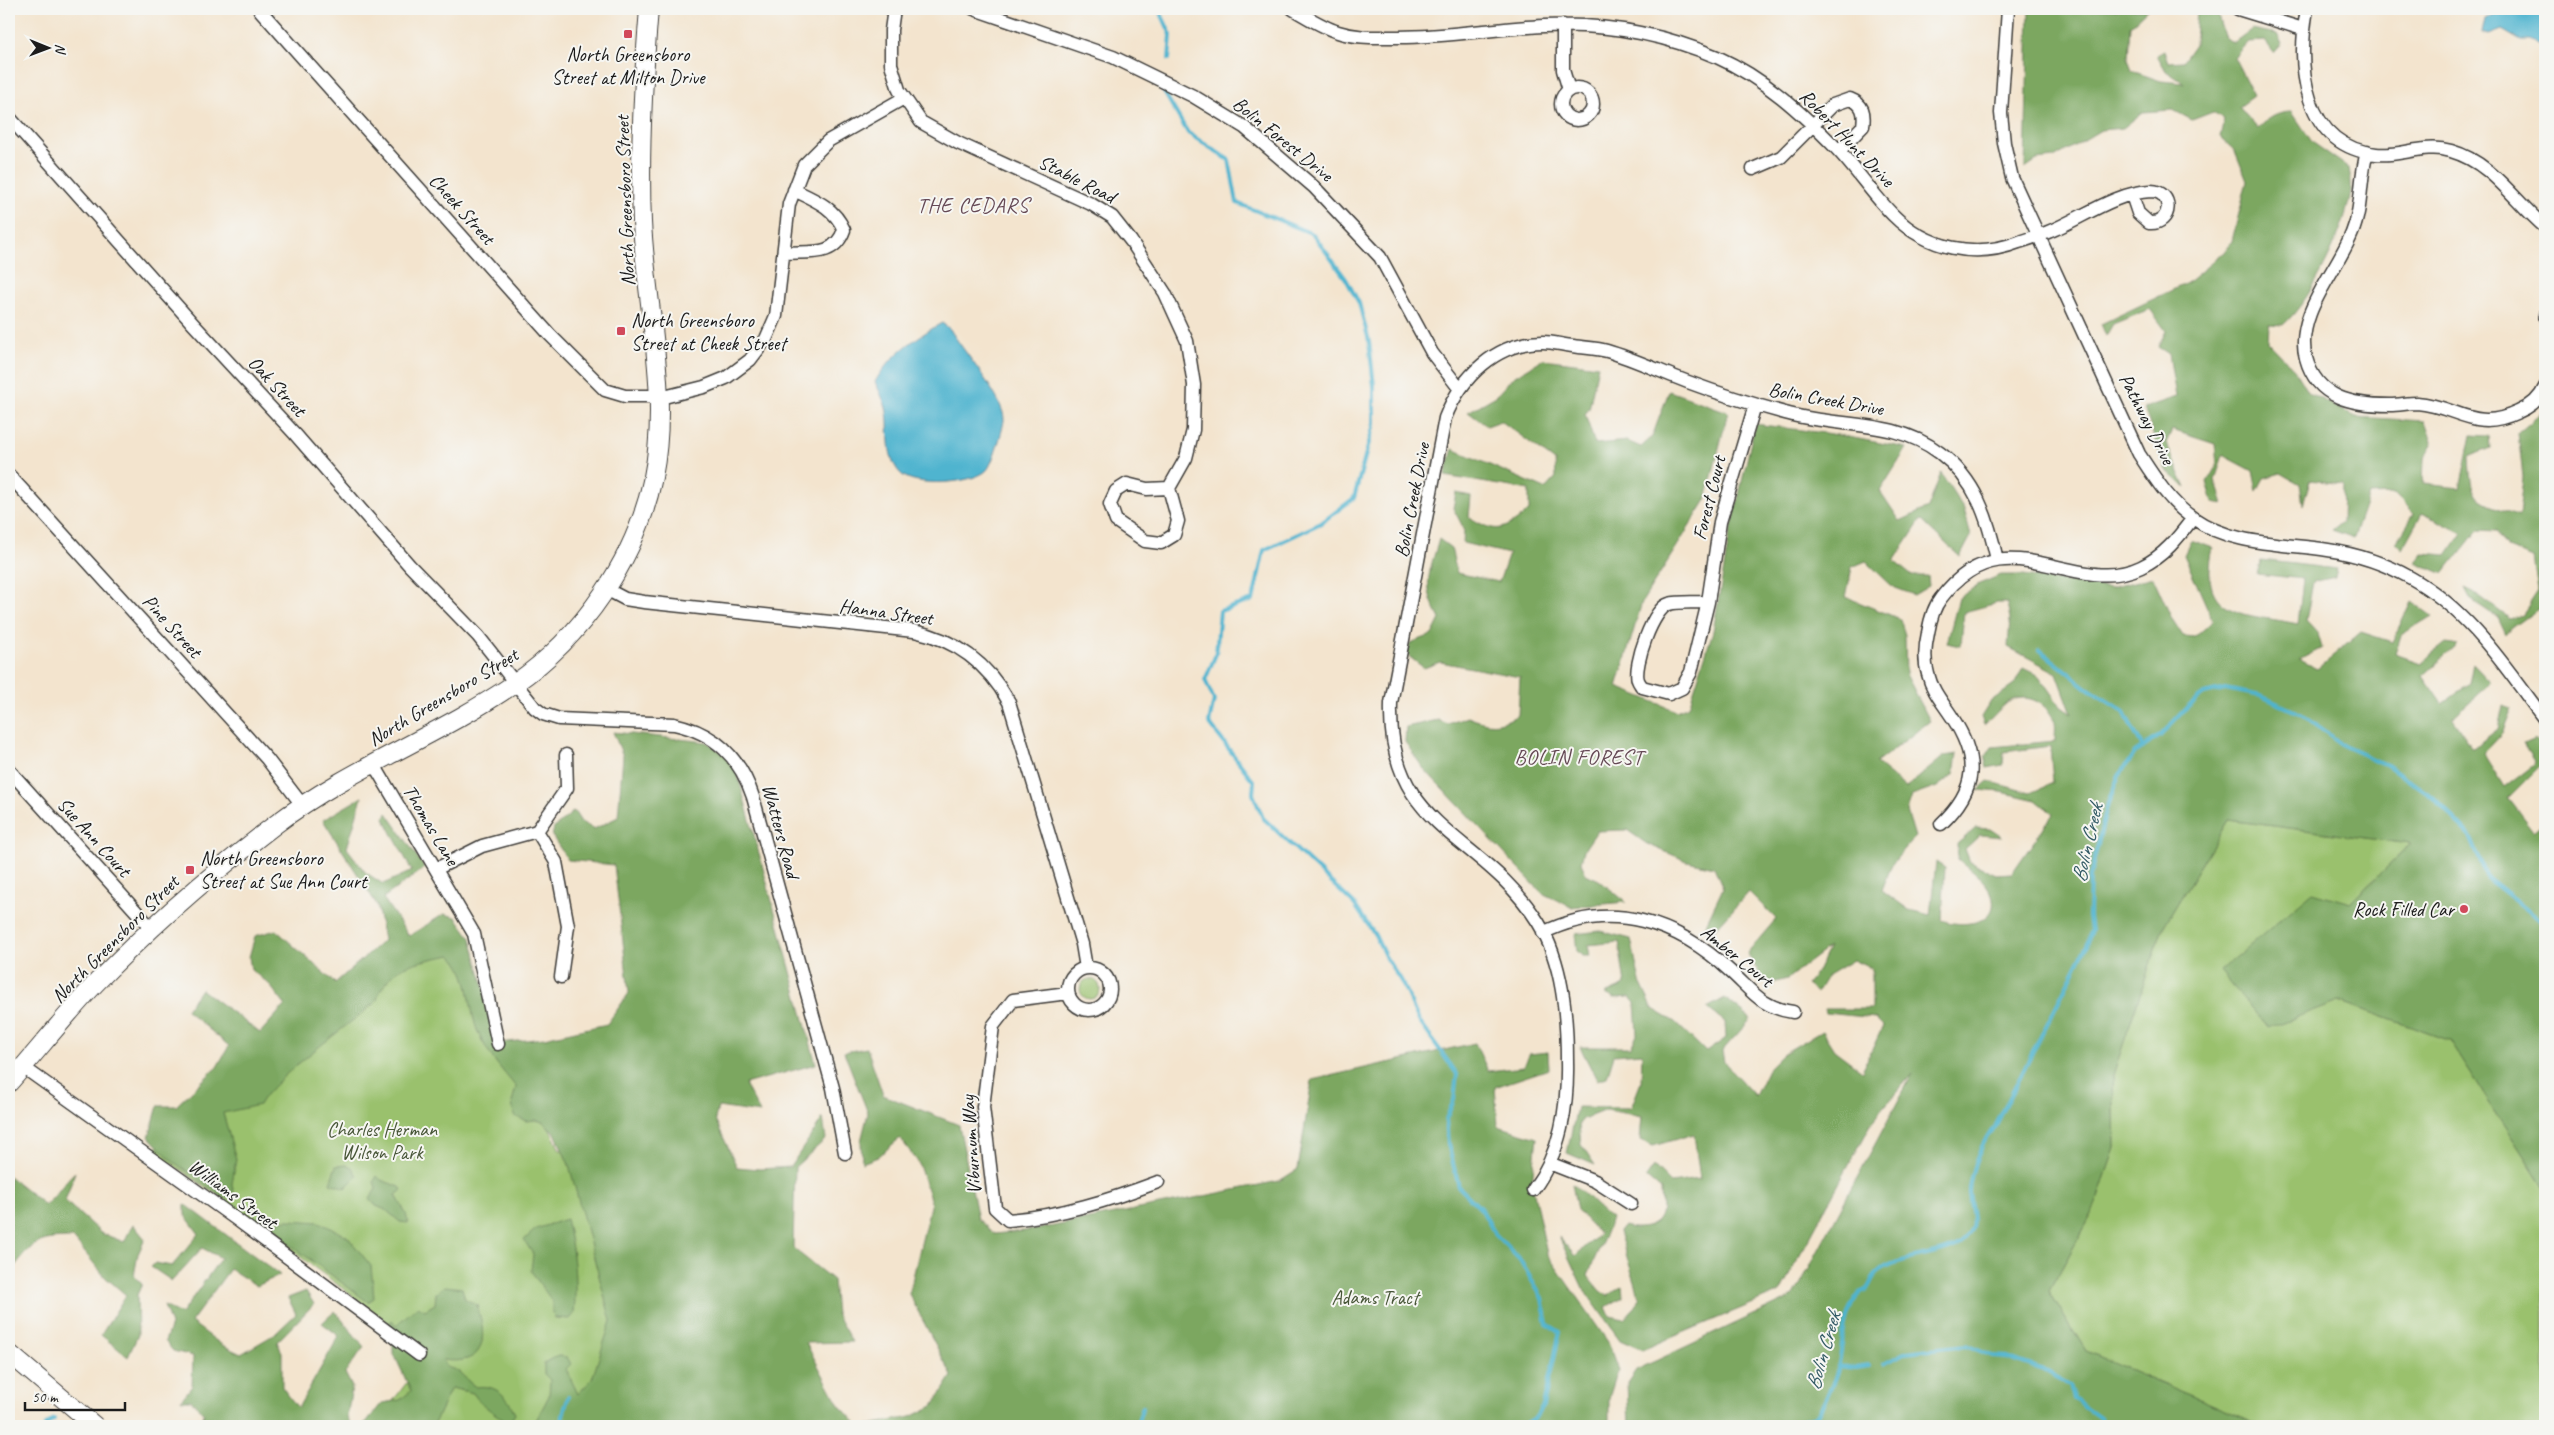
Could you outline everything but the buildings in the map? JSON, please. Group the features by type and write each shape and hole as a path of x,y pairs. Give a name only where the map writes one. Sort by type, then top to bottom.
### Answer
{"main road":[{"name":"North Greensboro Street","path":"9,1083 95,985 152,929 230,860 303,806 372,763 515,684 571,634 606,589 628,549 647,500 657,452 658,397 642,223 641,128 647,9"},
{"path":"9,1354 95,1426"}],"street":[{"name":"Cheek Street","path":"259,9 427,200 595,382 615,394 658,397 704,387 726,378 750,360 766,339 776,316 786,221 794,190 804,165 828,141 904,98"},
{"name":"Stable Road","path":"894,9 891,30 892,64 898,90 921,122 958,143 1091,204 1112,218 1131,241 1176,313 1187,341 1194,385 1193,430 1186,458 1169,488"},
{"name":"Bolin Forest Drive","path":"974,9 1113,57 1193,96 1244,127 1314,187 1380,257 1432,353 1460,388"},
{"name":"Robert Hunt Drive","path":"1293,9 1335,32 1366,37 1428,38 1563,25 1604,26 1644,32 1698,49 1725,61 1757,79 1786,100 1839,151 1894,215 1917,234 1938,244 1960,251 1990,251 2037,235 2132,195"},
{"name":"Pathway Drive","path":"2008,9 2001,113 2004,143 2012,178 2140,454 2159,484 2193,518 2221,533 2241,539 2330,550 2357,557 2410,577 2453,607 2479,633 2545,720"},
{"path":"2238,9 2303,29"},
{"path":"2307,9 2303,29 2302,56 2304,81 2311,106 2329,132 2340,141 2377,154 2418,148 2450,151 2463,156 2493,174 2545,227"},
{"path":"1563,25 1563,70 1569,90"},
{"path":"1752,169 1781,157 1833,106 1850,99 1860,105 1865,116 1863,126 1839,151"},
{"name":"Oak Street","path":"9,117 194,325 295,434 410,566 478,636 505,668 515,684"},
{"path":"2368,152 2364,164 2359,213 2352,234 2311,307 2306,328 2306,357 2315,379 2331,394 2349,402 2391,405 2417,403 2444,409 2472,420 2493,422 2528,408 2545,387"},
{"path":"784,253 833,248 839,242 844,230 832,211 794,190"},
{"name":"Bolin Creek Drive","path":"1533,1190 1558,1145 1565,1110 1567,1040 1562,994 1555,963 1544,933 1514,890 1492,868 1431,818 1420,806 1399,769 1391,728 1392,703 1445,418 1460,388 1485,362 1504,351 1543,342 1606,351 1755,405 1789,414 1856,422 1894,430 1926,444 1957,468 1970,484 1984,508 1997,560"},
{"name":"Forest Court","path":"1708,602 1668,604 1658,612 1648,631 1638,670 1638,680 1642,687 1669,694 1682,688 1691,672 1708,602 1720,522 1755,405"},
{"name":"Pine Street","path":"9,475 267,759 303,806"},
{"path":"1127,484 1147,488 1169,488 1178,521 1174,535 1161,543 1145,541 1116,521 1110,504 1116,491 1127,484"},
{"path":"1942,824 1960,804 1968,787 1971,761 1968,746 1942,704 1928,674 1926,658 1929,627 1934,610 1950,588 1964,576 1997,560 2021,559 2089,572 2122,572 2140,568 2164,552 2176,541 2193,518"},
{"name":"Hanna Street","path":"606,589 625,599 644,602 914,631 955,645 972,656 988,670 1009,702 1079,934 1086,968"},
{"name":"Watters Road","path":"515,684 535,708 543,714 559,719 666,724 689,728 718,743 740,767 753,797 833,1088 844,1153"},
{"path":"436,869 482,846 537,831 566,788 566,755"},
{"name":"Thomas Lane","path":"372,763 474,934 498,1044"},
{"name":"Sue Ann Court","path":"9,770 152,929"},
{"path":"537,831 556,862 568,926 561,977"},
{"name":"Amber Court","path":"1544,933 1560,925 1586,918 1616,917 1647,922 1667,929 1703,948 1760,1001 1774,1008 1793,1012"},
{"path":"1086,968 1101,971 1110,983 1110,991 1105,1004 1092,1011 1084,1010 1072,1003 1068,993 1070,980 1074,974 1086,968"},
{"name":"Viburnum Way","path":"1068,993 1014,1000 993,1026 983,1107 995,1208 1008,1220 1026,1218 1111,1200 1158,1182"},
{"name":"Williams Street","path":"23,1067 228,1213 419,1355"},
{"path":"1549,1163 1595,1181 1631,1204"}],"green space":[{"path":"2029,9 2148,9 2130,26 2128,58 2132,71 2161,81 2184,83 2166,71 2157,55 2164,51 2168,62 2183,61 2195,44 2197,9 2217,13 2224,36 2233,43 2252,29 2277,34 2282,44 2274,53 2265,41 2248,42 2234,57 2254,96 2239,107 2258,129 2273,116 2292,112 2312,142 2349,168 2351,188 2348,207 2342,225 2316,282 2294,314 2283,325 2269,324 2268,342 2295,370 2309,393 2356,417 2425,421 2433,444 2424,459 2423,484 2460,488 2471,435 2489,436 2490,448 2469,457 2470,473 2475,493 2485,503 2519,516 2523,477 2518,433 2545,410 2545,604 2512,628 2506,635 2498,618 2470,599 2465,589 2478,595 2510,619 2522,615 2538,591 2533,558 2507,548 2496,531 2478,530 2443,574 2416,562 2423,553 2447,555 2462,533 2422,513 2402,549 2396,543 2414,514 2394,494 2369,495 2354,538 2332,530 2342,522 2343,484 2310,480 2303,505 2300,484 2281,473 2264,478 2257,491 2253,471 2223,455 2215,480 2223,504 2213,502 2207,482 2217,465 2215,444 2172,430 2166,443 2186,488 2165,469 2144,408 2176,397 2169,354 2158,347 2166,331 2150,309 2113,324 2106,336 2101,324 2187,283 2224,252 2232,241 2247,181 2235,151 2220,137 2224,119 2213,112 2192,120 2173,110 2143,112 2123,128 2101,130 2054,158 2037,160 2025,168"},
{"path":"1543,359 1598,366 1589,409 1585,414 1595,444 1627,441 1641,447 1652,437 1669,391 1728,412 1706,500 1642,602 1617,687 1677,711 1689,706 1713,631 1729,539 1755,424 1832,434 1907,448 1880,491 1900,521 1928,508 1941,473 1964,509 1971,536 1960,557 1921,520 1894,561 1912,576 1928,576 1929,586 1914,595 1893,587 1866,561 1852,567 1846,597 1900,619 1905,635 1906,674 1930,721 1876,763 1906,788 1944,756 1957,754 1954,774 1937,787 1912,796 1907,811 1915,837 1892,864 1882,890 1909,910 1930,915 1936,862 1945,868 1942,920 1951,923 1971,923 1988,916 1992,909 1993,900 1986,885 1958,859 1957,844 1976,828 1990,829 2002,837 1980,835 1965,849 1970,862 1996,874 2012,873 2053,814 2036,800 2001,792 1978,790 1988,781 2030,793 2053,783 2050,746 2004,752 2003,765 1987,768 1985,758 1992,747 2055,741 2055,722 2047,709 2035,700 2021,698 2007,703 1984,725 1981,717 1991,701 2014,685 2023,668 2039,676 2060,706 2072,714 2057,673 2008,647 2010,619 2007,603 1997,603 1964,612 1961,646 1947,643 1959,598 1979,584 2001,575 2024,575 2110,588 2153,577 2172,619 2183,636 2195,637 2213,621 2184,555 2191,540 2213,548 2210,571 2212,588 2219,600 2230,608 2244,614 2298,624 2303,579 2257,574 2261,560 2337,569 2335,577 2313,582 2306,621 2318,634 2322,648 2299,660 2317,669 2361,632 2392,642 2411,601 2432,616 2401,635 2395,654 2421,663 2446,643 2457,645 2423,676 2442,704 2469,684 2473,663 2491,682 2452,718 2473,748 2498,729 2503,705 2512,708 2502,733 2483,753 2504,787 2535,763 2523,744 2535,739 2545,754 2545,761 2508,798 2533,831 2545,821 2545,1189 2450,1041 2339,1001 2268,1028 2220,971 2313,892 2350,903 2411,844 2228,820 2165,924 2156,946 2113,1075 2115,1148 2092,1214 2049,1291 2086,1351 2263,1426 1629,1426 1627,1383 1636,1370 1794,1296 1913,1073 1874,1119 1780,1292 1642,1350 1620,1340 1583,1288 1559,1237 1575,1256 1600,1234 1577,1210 1572,1184 1611,1218 1588,1276 1600,1291 1608,1296 1622,1286 1623,1297 1606,1307 1610,1316 1624,1319 1636,1306 1640,1298 1619,1232 1624,1226 1640,1228 1651,1225 1659,1219 1662,1211 1661,1190 1646,1177 1654,1166 1671,1183 1700,1179 1694,1134 1653,1146 1640,1140 1642,1116 1606,1110 1583,1119 1579,1124 1581,1144 1595,1165 1567,1153 1577,1107 1631,1108 1641,1082 1642,1053 1614,1055 1607,1077 1597,1080 1580,1047 1631,1047 1637,1035 1635,1003 1630,997 1614,998 1605,994 1625,985 1619,942 1588,945 1590,956 1583,956 1577,951 1575,934 1600,931 1631,939 1640,982 1653,1009 1675,1022 1706,1052 1726,1038 1725,1022 1707,1008 1725,998 1751,1019 1722,1051 1724,1062 1755,1096 1768,1069 1784,1053 1822,1031 1834,1050 1862,1071 1883,1026 1875,1018 1826,1013 1825,1009 1872,1009 1872,969 1853,960 1828,975 1817,993 1806,985 1817,972 1829,947 1787,979 1773,983 1762,978 1747,953 1776,919 1749,892 1712,933 1704,928 1723,888 1714,867 1687,861 1647,844 1627,830 1597,831 1584,850 1581,863 1586,874 1599,880 1626,902 1571,907 1542,893 1423,768 1405,742 1406,727 1438,720 1448,724 1468,717 1494,724 1518,715 1520,677 1440,662 1424,668 1407,655 1410,643 1432,635 1440,619 1430,597 1429,588 1430,571 1439,539 1451,548 1457,573 1499,582 1509,554 1463,543 1464,529 1453,508 1456,493 1471,496 1469,517 1494,528 1500,528 1513,523 1529,511 1529,490 1445,476 1453,449 1545,489 1556,477 1555,461 1501,421 1487,426 1468,412 1496,396 1512,378"},
{"path":"613,732 707,742 734,761 816,1064 745,1084 760,1113 718,1107 715,1119 737,1167 760,1169 790,1167 823,1118 826,1139 795,1167 793,1248 833,1280 836,1314 852,1342 806,1343 839,1405 859,1426 533,1426 549,1396 550,1380 544,1374 544,1363 558,1356 567,1357 571,1364 566,1369 578,1394 592,1379 611,1321 569,1165 555,1133 543,1122 536,1120 526,1121 514,1116 512,1102 516,1087 494,1060 477,1030 466,980 457,962 451,955 415,963 396,972 388,979 376,1002 279,1081 259,1105 223,1113 236,1159 232,1184 234,1194 225,1198 171,1160 149,1137 158,1106 176,1106 217,1067 229,1046 186,1010 201,989 260,1033 285,1005 268,983 251,970 249,957 255,936 276,930 335,983 384,940 377,905 323,820 362,797 347,848 365,872 383,884 412,871 384,818 387,813 425,868 383,898 409,936 444,914 456,917 471,938 499,1043 544,1038 607,1024 629,993 614,865 568,860 552,836 554,828 574,811 581,822 594,829 618,817 623,756"},
{"path":"2228,820 2411,844 2350,903 2268,1027 2339,1001 2450,1041 2545,1189 2545,1426 2263,1426 2086,1351 2049,1291 2092,1214 2115,1148 2113,1075 2156,946 2165,924"},
{"name":"Charles Herman Wilson Park","path":"458,928 489,1048 548,1125 560,1150 693,1143 837,1426 374,1426 429,1353 227,1202 153,1151 288,1031"},
{"path":"1090,979 1097,982 1100,989 1097,996 1090,999 1083,996 1080,989 1083,982"},
{"name":"Adams Tract","path":"1475,1043 1488,1071 1524,1067 1529,1054 1548,1052 1549,1069 1495,1087 1498,1126 1537,1138 1532,1183 1547,1254 1608,1342 1618,1370 1609,1398 1609,1426 864,1426 911,1417 933,1406 952,1376 909,1294 931,1202 918,1162 900,1138 878,1157 862,1163 861,1141 868,1113 844,1052 867,1048 883,1095 959,1125 978,1219 994,1234 1034,1230 1279,1181 1298,1169 1312,1080"},
{"path":"347,1165 352,1167 357,1176 345,1188 330,1183 336,1166"},
{"path":"75,1172 65,1201 101,1233 124,1242 133,1224 145,1239 138,1254 134,1276 142,1284 137,1295 138,1335 128,1357 101,1335 126,1295 105,1277 73,1238 42,1241 29,1249 9,1274 9,1256 11,1253 9,1251 9,1208 11,1206 9,1204 9,1176 45,1205"},
{"path":"377,1176 381,1180 400,1187 402,1190 396,1195 406,1214 408,1223 400,1222 386,1210 376,1206 370,1198 376,1189 374,1181"},
{"path":"185,1204 280,1275 257,1286 230,1269 191,1322 222,1345 241,1354 275,1334 296,1314 288,1298 306,1291 314,1304 277,1342 282,1352 282,1387 298,1408 339,1336 322,1323 335,1311 364,1347 345,1373 352,1387 347,1417 352,1426 225,1426 221,1423 218,1426 200,1426 204,1414 191,1400 181,1400 192,1386 193,1356 173,1351 165,1341 171,1325 164,1306 181,1314 221,1258 202,1248 172,1281 151,1267 155,1263 172,1266 199,1234 185,1215"},
{"path":"566,1219 573,1254 575,1277 574,1314 570,1319 555,1318 552,1313 552,1301 531,1271 533,1254 524,1240 536,1229"},
{"path":"289,1220 319,1222 347,1236 371,1266 374,1298 368,1302 266,1227 269,1222"},
{"path":"444,1286 462,1288 465,1299 477,1305 482,1339 476,1354 468,1359 457,1361 443,1360 444,1363 459,1372 476,1387 495,1389 509,1402 515,1414 508,1424 485,1406 473,1393 451,1388 433,1426 363,1426 382,1403 400,1400 411,1391 393,1352 393,1331 388,1324 392,1320 396,1325 418,1306 425,1310 435,1304 436,1293"}],"water":[{"path":"2517,9 2545,9 2545,49 2530,41 2521,41 2502,30 2489,35 2482,33 2485,19 2499,12"},
{"path":"942,323 950,329 991,388 998,400 1004,420 992,461 987,470 980,475 957,481 917,481 907,478 895,466 890,450 886,407 875,382 888,364 904,348"}],"waterway":[{"path":"1159,9 1171,35 1169,59"},
{"path":"1161,87 1188,133 1229,160 1237,203 1313,234 1346,279 1359,303 1369,341 1374,386 1374,424 1354,498 1321,523 1264,550 1253,600 1220,611 1216,654 1205,680 1214,700 1209,723 1254,782 1253,794 1263,818 1354,904 1375,935 1385,956 1402,983 1419,1021 1457,1074 1454,1100 1446,1119 1448,1144 1459,1187 1482,1210 1495,1234 1520,1260 1542,1298 1547,1324 1560,1332 1543,1406 1535,1418 1523,1426"},
{"path":"2040,650 2086,687 2124,712 2143,748"},
{"name":"Bolin Creek","path":"1784,1426 1816,1417 1836,1375 1849,1310 1860,1293 1867,1289 1875,1275 1887,1266 1952,1248 1962,1242 1969,1234 1973,1224 1969,1186 1978,1157 2087,945 2091,931 2089,916 2090,876 2108,803 2119,775 2135,753 2161,735 2188,706 2204,694 2225,689 2261,696 2301,714 2346,747 2387,765 2434,798 2470,836 2487,878 2545,924"},
{"path":"2543,923 2545,934"},
{"path":"1884,1364 1906,1352 1966,1345 1992,1356 2007,1357 2041,1369 2070,1385 2074,1399 2099,1417 2104,1426"},
{"path":"1838,1366 1856,1368 1869,1366"},
{"path":"560,1426 568,1397"},
{"path":"1136,1426 1143,1407"},
{"path":"45,1426 54,1419"}],"place":[{"name":"North Greensboro Street at Milton Drive","path":"628,34"},
{"name":"North Greensboro Street at Cheek Street","path":"621,331"},
{"name":"North Greensboro Street at Sue Ann Court","path":"190,870"},
{"name":"Rock Filled Car","path":"2464,909"}],"district":[{"name":"THE CEDARS","path":"973,205"},
{"name":"BOLIN FOREST","path":"1579,757"}]}
